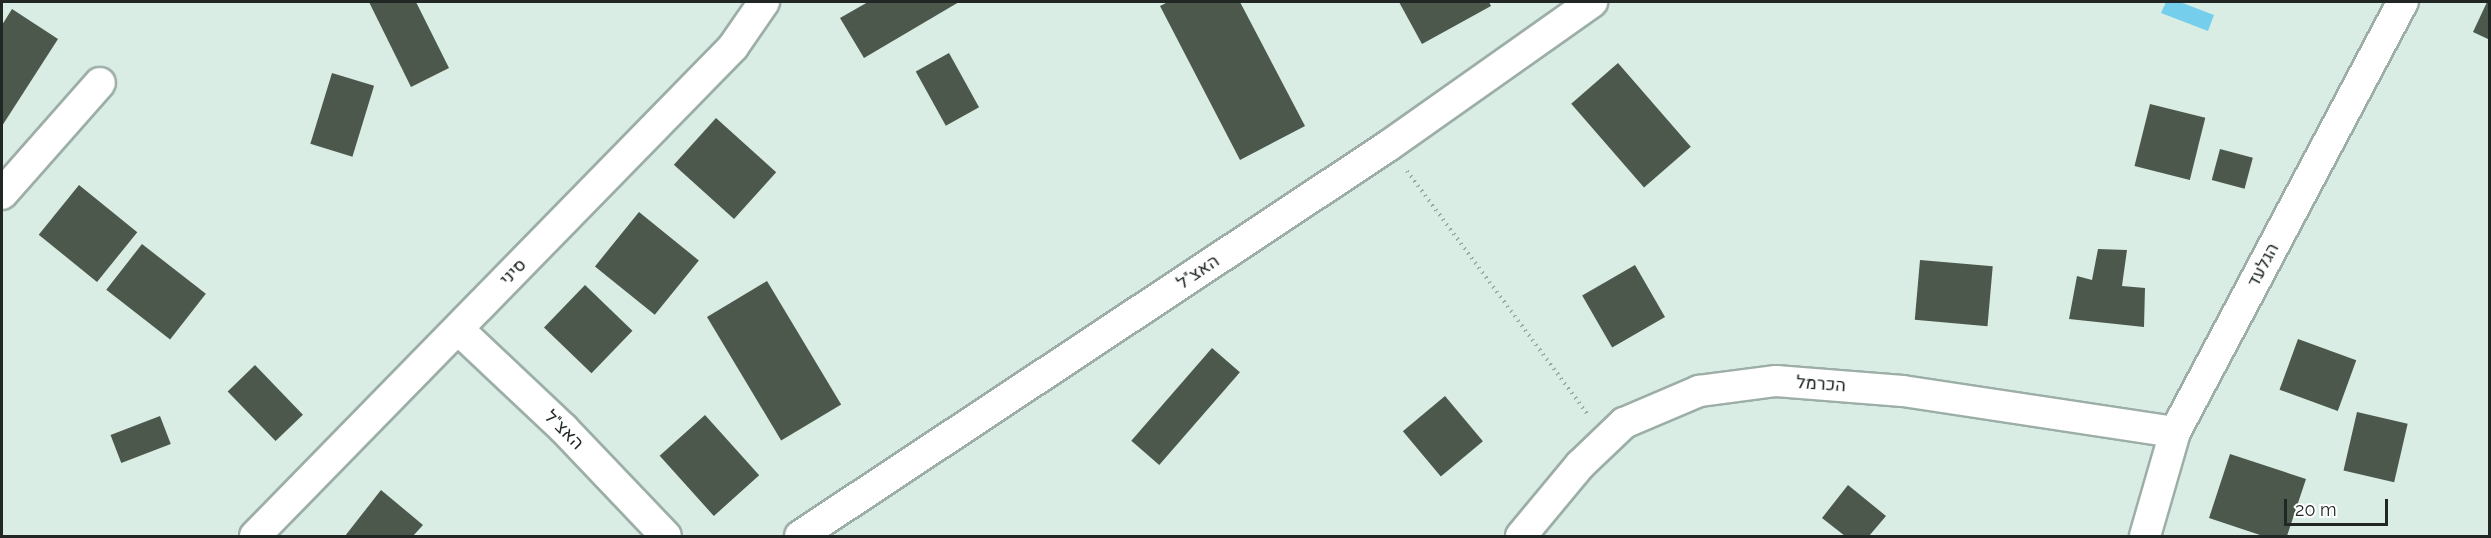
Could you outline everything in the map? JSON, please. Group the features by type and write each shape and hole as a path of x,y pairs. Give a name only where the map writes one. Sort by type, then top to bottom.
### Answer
{"street":[{"name":"סיני","path":"255,537 733,47 764,2"},
{"name":"האצ\"ל","path":"800,537 1388,146 1592,2"},
{"name":"הגלעד","path":"2145,537 2175,432 2403,2"},
{"path":"2,194 100,83"},
{"name":"האצ\"ל","path":"458,329 563,428 666,537"},
{"name":"הכרמל","path":"1521,537 1580,465 1624,423 1699,391 1776,381 1903,391 2175,432"}],"path":[{"path":"1388,146 1607,440"}],"water":[{"path":"2166,2 2180,2 2214,15 2208,31 2161,13"}],"building":[{"path":"369,2 416,2 449,68 411,87"},
{"path":"868,2 959,2 864,58 840,18"},
{"path":"1168,2 1240,2 1305,126 1240,160 1160,6"},
{"path":"1399,2 1489,2 1491,6 1422,44"},
{"path":"2487,2 2490,2 2490,40 2473,32"},
{"path":"12,9 58,39 2,126 2,25"},
{"path":"949,53 979,107 946,126 916,71"},
{"path":"1618,63 1691,147 1644,187 1571,104"},
{"path":"332,73 374,86 352,157 310,144"},
{"path":"2150,104 2205,118 2190,180 2135,166"},
{"path":"716,118 776,172 734,219 674,165"},
{"path":"2220,149 2253,158 2245,189 2212,180"},
{"path":"79,185 137,232 97,282 39,235"},
{"path":"639,212 699,260 655,315 595,266"},
{"path":"142,244 206,294 170,340 106,290"},
{"path":"2098,249 2127,250 2122,286 2145,288 2144,327 2069,319 2077,276 2092,280"},
{"path":"1920,260 1993,266 1987,326 1915,320"},
{"path":"1635,265 1665,317 1612,347 1582,296"},
{"path":"767,281 841,404 781,440 707,317"},
{"path":"585,285 632,331 591,373 544,327"},
{"path":"2298,339 2356,360 2338,411 2280,390"},
{"path":"1212,348 1240,372 1159,465 1131,441"},
{"path":"255,365 303,415 276,441 228,391"},
{"path":"1445,396 1483,441 1441,477 1403,431"},
{"path":"2357,412 2408,424 2394,482 2344,470"},
{"path":"705,415 759,475 714,516 660,456"},
{"path":"160,416 171,444 121,463 111,435"},
{"path":"2230,454 2306,479 2287,536 2263,536 2209,518"},
{"path":"1848,485 1886,516 1869,536 1845,536 1822,518"},
{"path":"381,490 423,525 413,536 345,536"}]}
